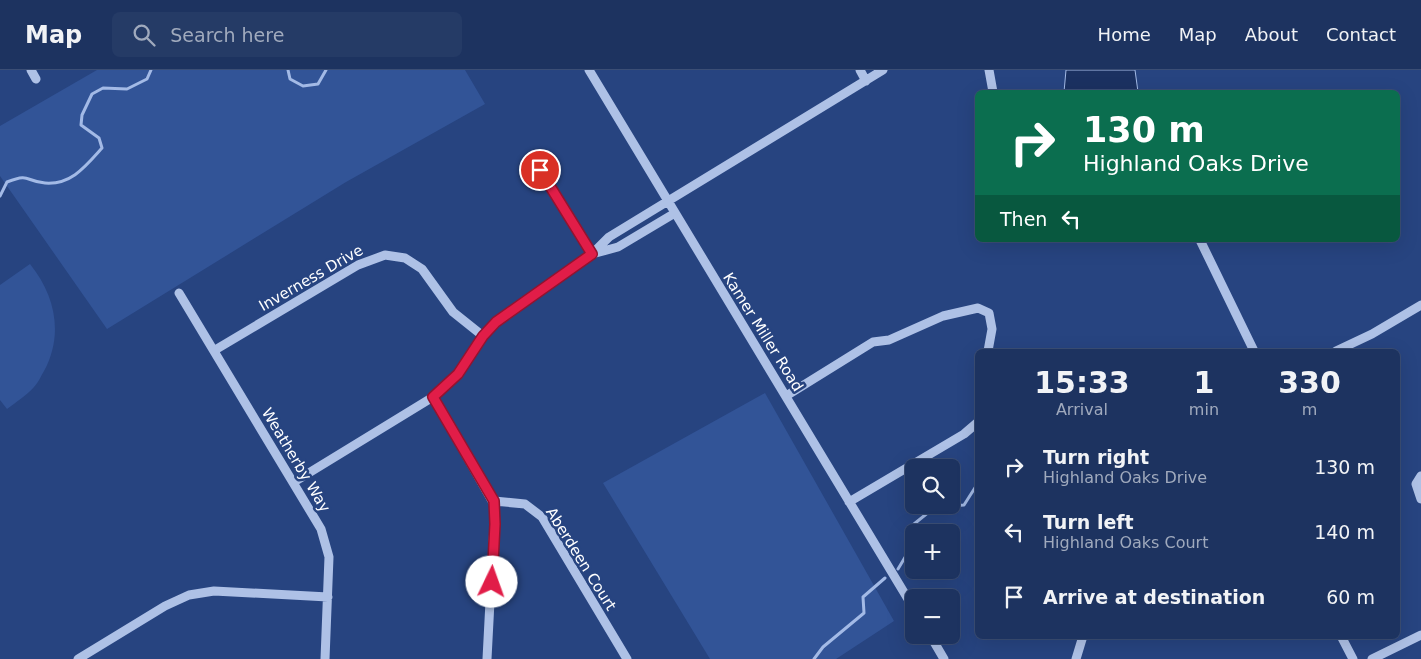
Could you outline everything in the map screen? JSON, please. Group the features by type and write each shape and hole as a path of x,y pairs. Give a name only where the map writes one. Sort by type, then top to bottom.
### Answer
{"street":[{"path":"31,70 36,79"},
{"name":"Kamer Miller Road","path":"589,70 905,594"},
{"path":"860,70 866,81"},
{"path":"294,482 433,397 458,374 483,336 496,322 592,254 609,237 883,70"},
{"path":"989,70 993,90"},
{"path":"532,156 592,254"},
{"path":"592,254 618,247 674,213"},
{"path":"1201,242 1253,349"},
{"name":"Inverness Drive","path":"215,350 358,265 386,255 404,258 422,269 453,312 483,336"},
{"name":"Weatherby Way","path":"179,293 322,529 328,548 325,659"},
{"path":"1340,349 1372,334 1421,305"},
{"path":"786,396 864,346 889,340 943,316 978,308 989,314 992,329 988,349"},
{"path":"433,397 494,501 495,524 488,659"},
{"path":"849,502 964,434 975,425"},
{"path":"1421,476 1416,484 1421,499"},
{"name":"Aberdeen Court","path":"494,501 525,504 542,517 627,659"},
{"path":"78,659 166,606 189,595 214,591 328,597"},
{"path":"1372,659 1421,635"},
{"path":"1076,659 1082,639"},
{"path":"1343,639 1353,659"},
{"path":"935,644 944,659"}],"shaded area":[{"path":"97,70 465,70 485,104 346,182 107,329 0,176 0,126"},
{"path":"1066,70 1135,70 1138,90 1064,90"},
{"path":"30,264 39,276 51,302 54,315 54,343 50,357 37,384 7,409 0,400 0,285"},
{"path":"765,393 894,621 836,659 710,659 603,483"}],"waterway":[{"path":"0,196 7,182 15,179 24,178 38,182 54,183 70,178 77,173 102,148 99,138 81,125 82,115 92,94 103,88 127,89 147,79 151,70"},
{"path":"288,70 290,79 303,86 318,84 326,70"},
{"path":"898,569 910,549 914,524 935,507 964,505 975,488"},
{"path":"814,659 823,647 864,613 863,597 885,578"}],"route":[{"path":"492,582 495,524 494,501 433,397 458,374 483,336 496,322 592,254 540,170"}]}
